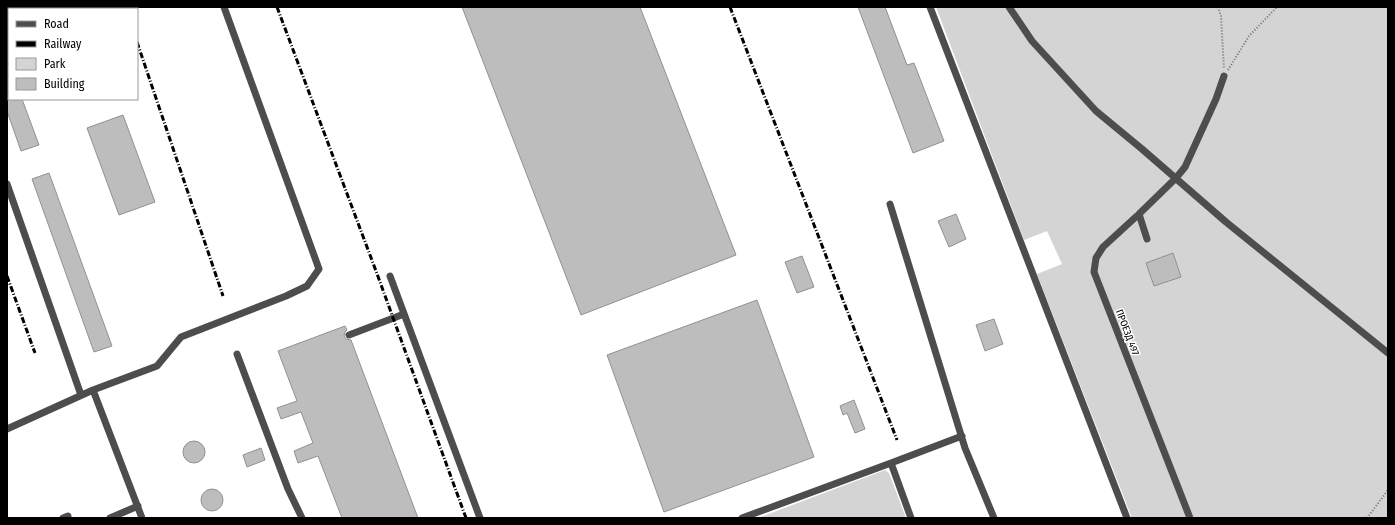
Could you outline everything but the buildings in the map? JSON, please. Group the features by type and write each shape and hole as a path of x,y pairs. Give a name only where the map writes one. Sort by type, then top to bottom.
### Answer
{"lane":[{"path":"7,429 92,390 157,366 181,337 286,296 307,286 319,269 224,7"},
{"path":"930,7 1127,518"},
{"path":"1009,7 1032,41 1096,111 1226,222 1388,353"},
{"name":"ПРОЕЗД 497","path":"1190,518 1094,272 1096,258 1103,247 1176,178 1185,167 1216,99 1224,76"},
{"path":"7,184 81,395"},
{"path":"890,204 965,448 994,518"},
{"path":"1139,214 1147,239"},
{"path":"390,276 480,518"},
{"path":"349,335 404,314"},
{"path":"236,354 288,489 302,518"},
{"path":"92,390 142,518"},
{"path":"742,518 962,436"},
{"path":"891,463 911,518"},
{"path":"110,518 138,506"}],"path":[{"path":"1218,7 1221,16 1224,76"},
{"path":"1224,76 1233,59 1249,36 1277,7"},
{"path":"1367,518 1388,490"}],"green space":[{"path":"936,7 1388,7 1388,518 1132,518 1037,274 1062,264 1047,231 1024,240"},
{"path":"885,470 889,473 906,518 758,518"}],"railway":[{"path":"277,7 376,271 466,518"},
{"path":"730,7 897,440"},
{"path":"138,45 223,296"},
{"path":"7,276 35,353"}]}
